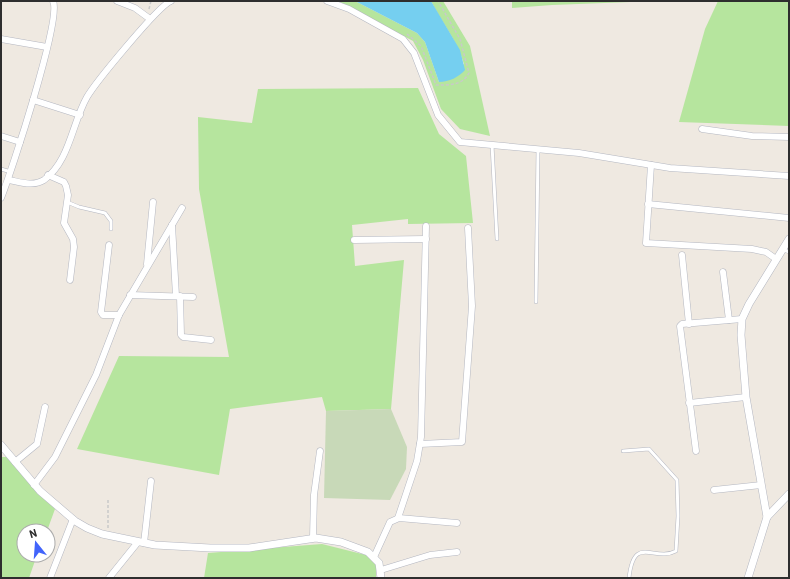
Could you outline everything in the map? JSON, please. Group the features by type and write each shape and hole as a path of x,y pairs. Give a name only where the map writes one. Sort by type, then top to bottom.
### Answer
{"street":[{"path":"1,198 9,180 34,100 53,27 55,9 53,1"},
{"path":"117,1 135,8 149,18"},
{"path":"9,180 36,184 48,176 58,164 87,97 149,18 166,3 171,1"},
{"path":"327,1 349,9 403,39 414,53 438,115 460,142 579,153 670,168 789,176"},
{"path":"1,39 47,47"},
{"path":"34,100 80,115"},
{"path":"702,129 752,136 789,137"},
{"path":"1,136 20,142"},
{"path":"651,165 646,243 752,250 766,252 776,259"},
{"path":"48,176 64,182 68,195 64,223 74,239 70,280"},
{"path":"147,268 153,202"},
{"path":"648,204 789,218"},
{"path":"34,484 55,457 96,375 119,315 182,208"},
{"path":"172,225 181,335 183,337 211,340"},
{"path":"398,518 417,461 420,444 426,226"},
{"path":"420,444 462,442 472,306 468,228"},
{"path":"354,240 426,239"},
{"path":"767,517 746,397 741,335 742,319 749,304 776,259 786,251 789,239"},
{"path":"109,245 101,312 104,315 119,315"},
{"path":"682,255 689,324"},
{"path":"723,272 729,320"},
{"path":"130,295 193,297"},
{"path":"696,451 679,330 682,324 742,319"},
{"path":"689,403 746,397"},
{"path":"15,462 37,444 45,407"},
{"path":"2,448 40,491 73,519 86,528 108,535 141,542 202,548 250,548 313,538 341,542 368,552 379,563 381,574 430,555 457,552"},
{"path":"313,538 314,495 320,451"},
{"path":"109,578 141,542 150,481"},
{"path":"714,490 761,485"},
{"path":"748,578 767,517 789,494"},
{"path":"374,557 390,522 398,518 457,523"},
{"path":"50,578 73,519"}],"lane":[{"path":"492,145 497,239"},
{"path":"536,302 538,149"},
{"path":"1,169 11,172"},
{"path":"67,202 79,207 105,213 111,221 111,229"},
{"path":"623,451 650,448 676,480 678,516 676,551 671,554 647,551 640,553 635,556 631,564 629,578"}],"path":[{"path":"149,18 152,1"},
{"path":"406,32 421,46 436,85 455,85 466,80 469,73 460,39 438,1"},
{"path":"108,498 108,535"}],"green space":[{"path":"338,1 355,1 417,33 425,42 439,82 464,64 453,39 431,1 443,1 470,46 490,136 460,129 441,109 423,60 413,41"},
{"path":"512,1 657,1 512,8"},
{"path":"718,1 789,1 789,126 679,122 705,29"},
{"path":"418,88 439,134 466,156 473,223 408,224 408,219 352,225 355,266 404,260 391,409 326,411 322,397 230,409 219,475 77,449 119,356 229,357 199,189 198,117 252,123 258,89"},
{"path":"391,409 407,447 406,469 390,500 324,498 326,411"},
{"path":"1,457 7,457 55,509 50,523 16,523 16,563 34,563 29,578 1,578"},
{"path":"322,544 366,555 376,564 376,578 204,578 208,553"}],"water":[{"path":"355,1 431,1 460,50 465,70 454,79 439,82 425,42 417,33"}]}
